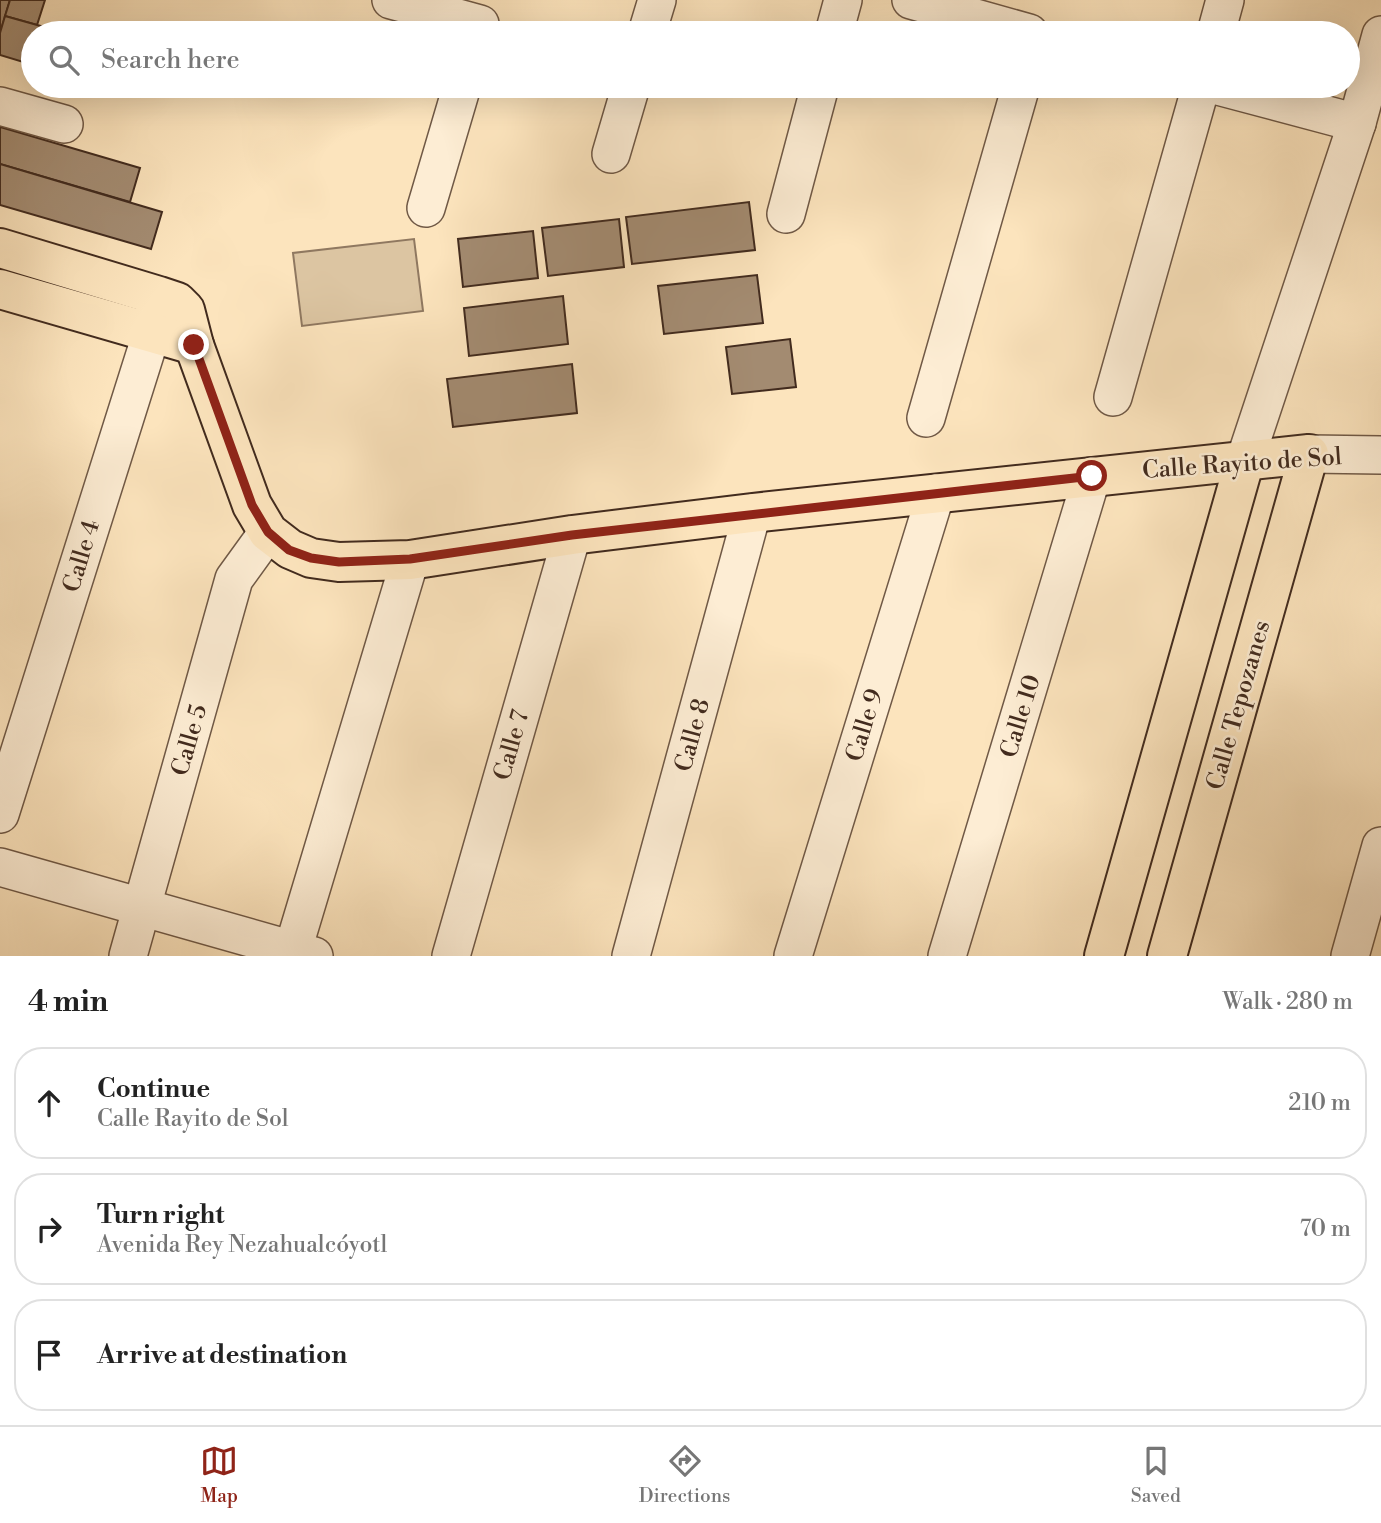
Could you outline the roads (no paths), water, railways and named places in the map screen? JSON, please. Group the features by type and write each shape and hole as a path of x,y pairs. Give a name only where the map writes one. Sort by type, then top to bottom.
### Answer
{"main road":[{"path":"0,248 155,314"},
{"path":"0,289 155,314 177,302 186,310 194,345 252,505 268,532"},
{"name":"Calle Rayito de Sol","path":"268,532 289,550 311,558 339,562 410,559 572,535 752,513 1309,454"},
{"name":"Calle Tepozanes","path":"1167,956 1309,454"},
{"path":"1104,956 1245,460"}],"street":[{"path":"391,0 481,19"},
{"path":"651,21 657,0"},
{"path":"837,21 843,0"},
{"path":"911,0 986,21"},
{"path":"1219,21 1225,0"},
{"path":"1245,460 1357,123 1381,35"},
{"path":"426,208 458,98"},
{"path":"611,154 627,98"},
{"path":"786,214 817,98"},
{"path":"926,418 1018,98"},
{"path":"1112,397 1198,98"},
{"path":"1263,98 1357,123"},
{"path":"0,106 64,124"},
{"name":"Calle 4","path":"0,814 155,314"},
{"name":"Calle Rayito de Sol","path":"1309,454 1381,455"},
{"name":"Calle 10","path":"947,956 1092,476"},
{"name":"Calle 9","path":"793,956 936,494"},
{"name":"Calle 8","path":"631,956 752,513"},
{"name":"Calle 5","path":"128,956 234,579 268,532"},
{"name":"Calle 7","path":"451,956 572,535"},
{"path":"0,867 142,906 299,954 410,559"},
{"path":"1350,956 1381,846"}]}
